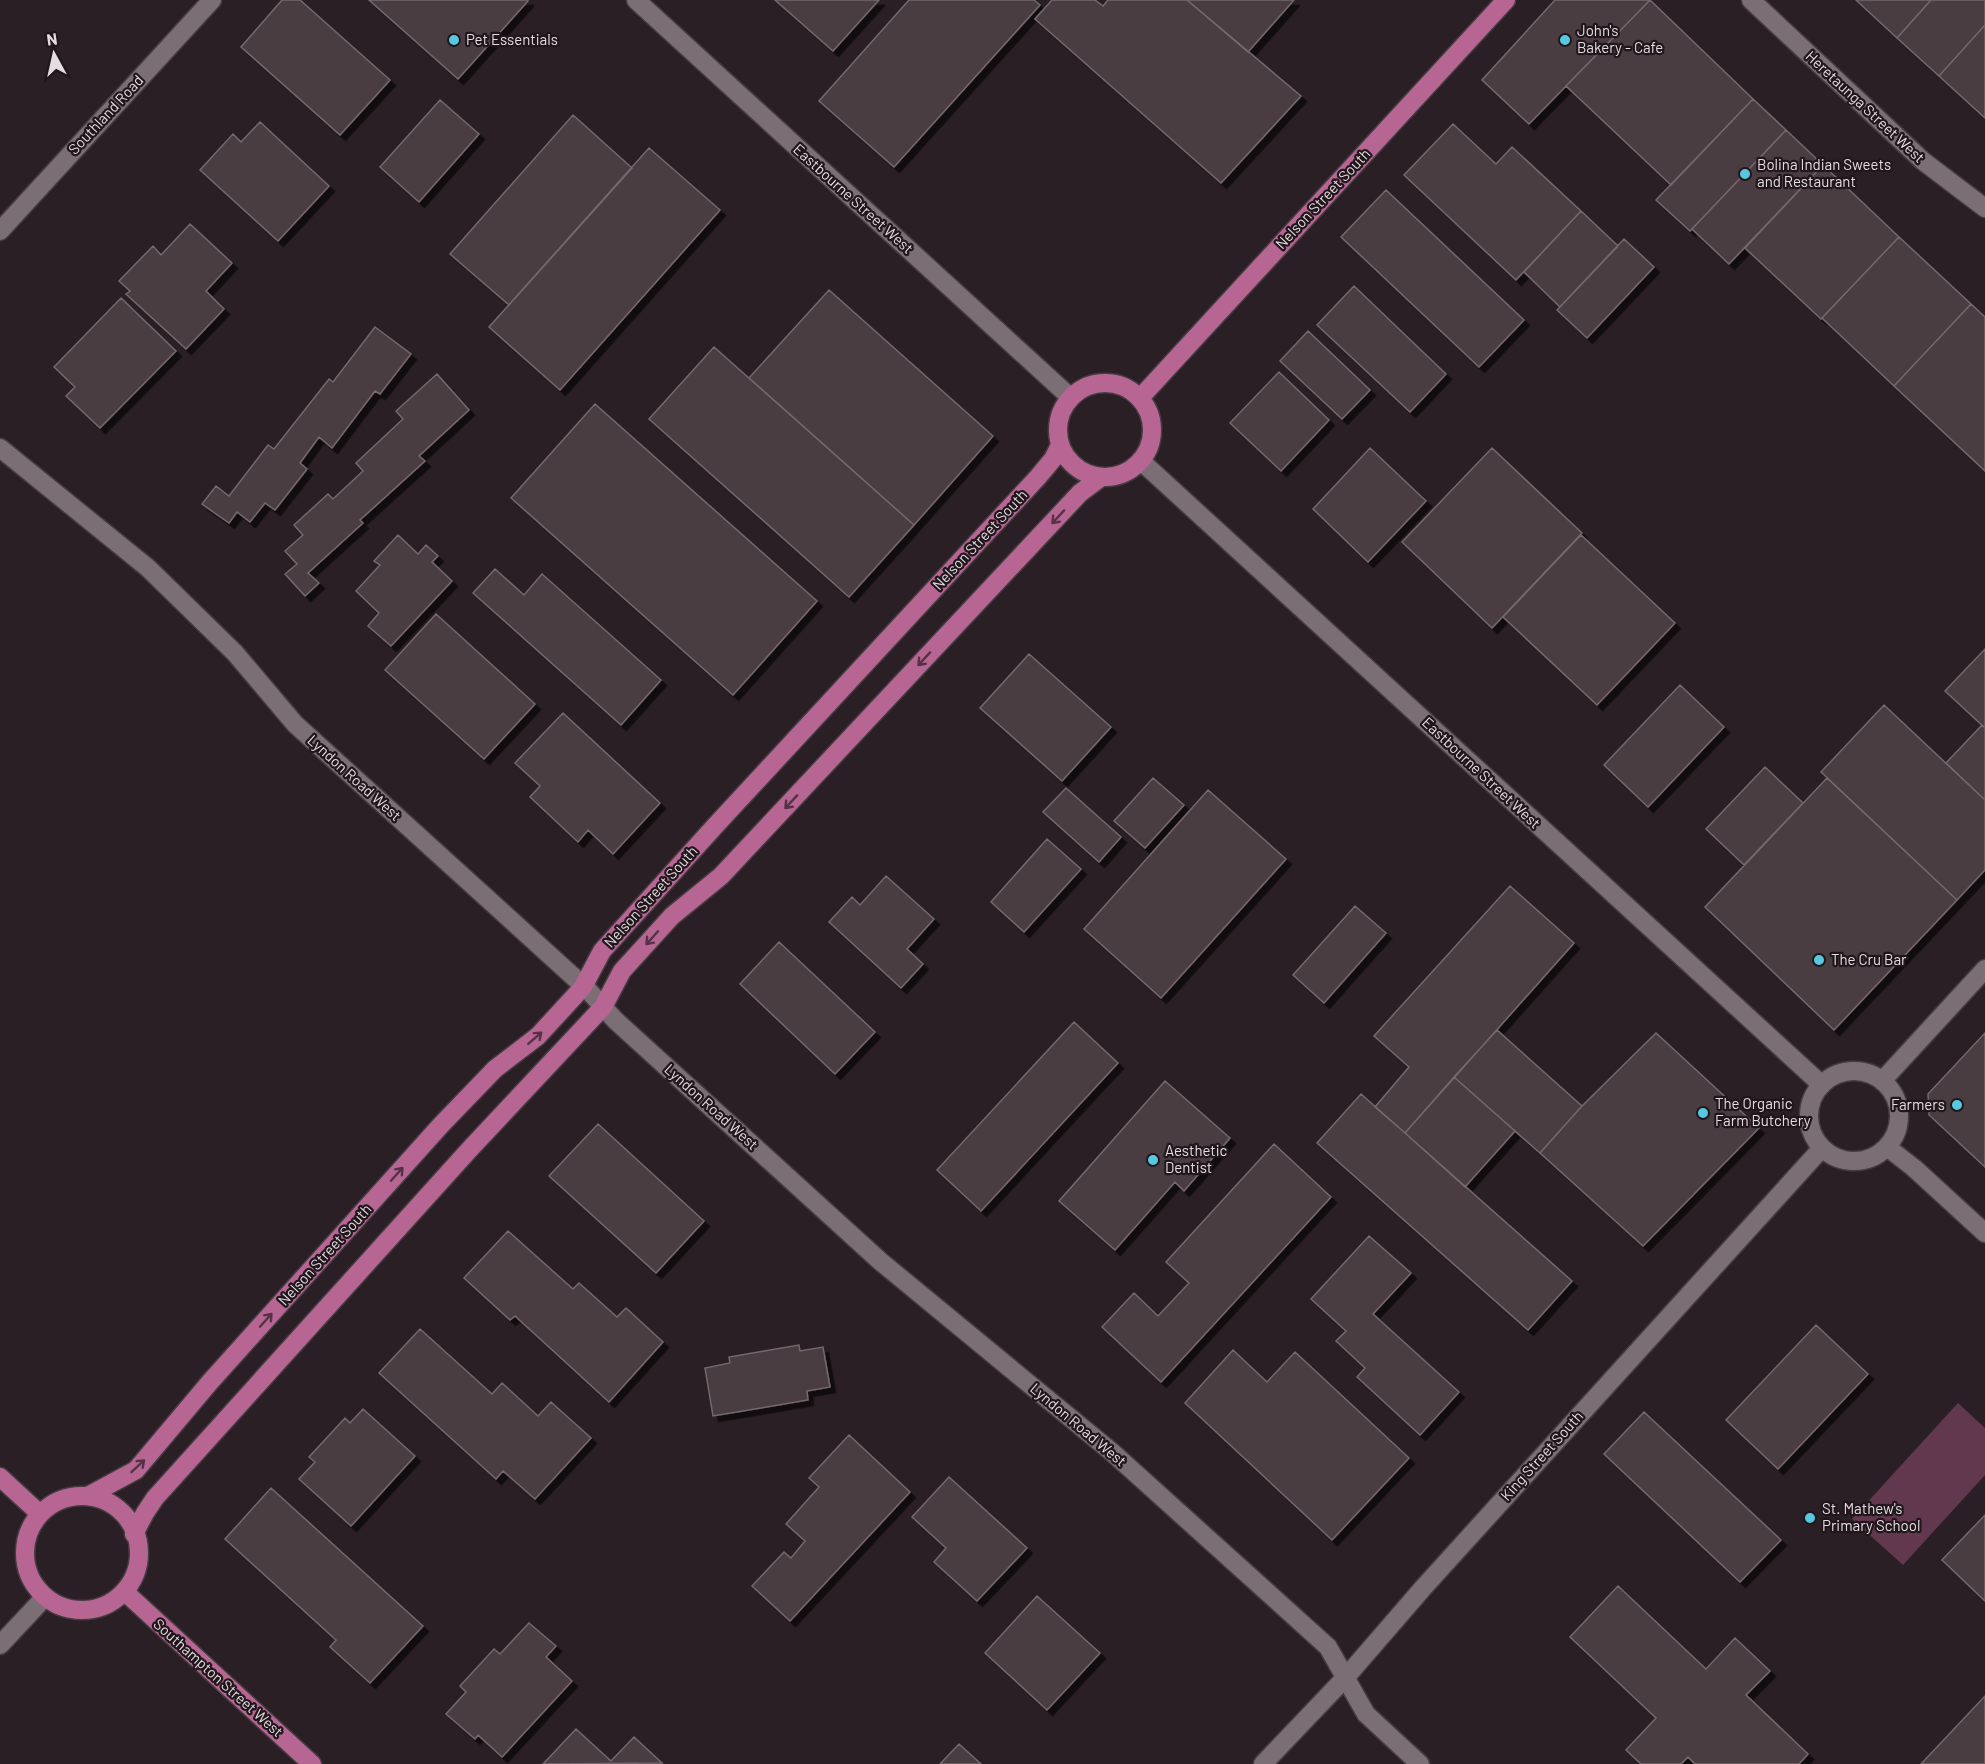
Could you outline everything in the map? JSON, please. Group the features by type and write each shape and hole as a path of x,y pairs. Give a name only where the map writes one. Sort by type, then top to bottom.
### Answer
{"main road":[{"name":"Nelson Street South","path":"1140,398 1506,0"},
{"path":"1097,383 1128,388 1140,398 1148,410 1152,429 1149,449 1130,471 1100,478 1072,465 1063,453 1058,439 1058,424 1062,410 1071,397 1083,388 1097,383"},
{"name":"Nelson Street South","path":"88,1496 136,1470 210,1382 441,1125 495,1069 538,1036 583,987 602,951 1038,477 1053,459 1060,445"},
{"name":"Nelson Street South","path":"135,1534 155,1498 439,1184 603,1007 622,970 672,916 721,876 1080,493 1100,478"},
{"path":"0,1477 39,1513"},
{"path":"70,1496 104,1499 122,1509 135,1534 138,1558 134,1579 125,1592 115,1601 82,1611 60,1606 44,1598 32,1582 25,1548 28,1531 39,1513 54,1502 70,1496"},
{"name":"Southampton Street West","path":"125,1592 312,1764"}],"street":[{"name":"Southland Road","path":"0,231 212,0"},
{"name":"Eastbourne Street West","path":"636,0 1071,397"},
{"name":"Heretaunga Street West","path":"1751,0 1923,161 1985,208"},
{"name":"Lyndon Road West","path":"0,448 148,568 236,653 295,724 880,1261 1113,1452 1328,1647 1366,1714 1420,1764"},
{"name":"Eastbourne Street West","path":"1141,460 1822,1085"},
{"path":"1882,1081 1985,969"},
{"path":"1851,1072 1862,1072 1882,1081 1892,1092 1898,1106 1895,1134 1887,1147 1867,1159 1855,1161 1837,1158 1822,1148 1814,1138 1809,1117 1814,1094 1822,1085 1830,1078 1851,1072"},
{"path":"1887,1147 1914,1168 1985,1233"},
{"name":"King Street South","path":"1263,1764 1346,1677 1423,1588 1822,1148"},
{"path":"0,1645 44,1598"}],"shaded area":[{"path":"1958,1403 1985,1428 1985,1475 1903,1565 1852,1519"}],"building":[{"path":"282,0 300,0 390,80 340,135 241,47"},
{"name":"Pet Essentials","path":"369,0 528,0 528,1 458,79"},
{"path":"775,0 879,0 833,51"},
{"path":"909,0 1034,0 1040,5 894,167 819,101"},
{"path":"1052,0 1095,0 1103,6 1108,0 1187,0 1301,96 1221,183 1035,19"},
{"path":"1187,0 1294,0 1248,52"},
{"name":"John's Bakery - Cafe","path":"1555,0 1650,0 1529,124 1482,80"},
{"path":"1650,0 1753,99 1671,185 1566,86"},
{"path":"1856,0 1931,0 1897,38"},
{"path":"1931,0 1985,0 1985,25 1939,76 1897,38"},
{"path":"1985,25 1985,118 1939,76"},
{"path":"1753,99 1786,130 1690,231 1656,200"},
{"path":"440,100 479,134 419,202 380,167"},
{"path":"573,115 632,168 509,305 450,254"},
{"path":"260,122 329,186 278,241 200,170 233,134 241,142"},
{"path":"1453,124 1496,164 1512,147 1581,211 1516,280 1404,175"},
{"path":"1786,130 1823,165 1729,264 1692,229"},
{"path":"649,148 720,210 560,390 489,327"},
{"path":"1823,165 1899,237 1821,319 1745,248"},
{"path":"1386,190 1524,320 1479,367 1341,237"},
{"path":"1581,211 1618,246 1560,307 1524,272"},
{"path":"190,224 232,263 206,291 224,309 186,349 126,294 130,291 119,281 153,246 161,255"},
{"path":"1899,237 1971,304 1894,386 1822,318"},
{"path":"1624,239 1654,267 1587,338 1557,310"},
{"path":"1354,286 1446,374 1410,412 1317,325"},
{"path":"829,290 993,436 914,525 749,378"},
{"path":"121,298 176,351 100,428 66,396 75,387 54,367"},
{"path":"1971,304 1985,317 1985,471 1894,386"},
{"path":"375,327 411,354 380,394 375,391 332,448 319,437 300,463 307,469 275,510 265,503 250,522 237,512 229,523 202,504 216,486 229,496 268,445 274,449 329,379 333,382"},
{"path":"1308,331 1370,390 1342,419 1280,361"},
{"path":"714,347 914,525 849,597 649,419"},
{"path":"1279,372 1329,420 1281,471 1230,423"},
{"path":"437,374 469,410 419,456 425,461 360,520 363,523 308,573 319,583 305,596 285,574 297,564 285,551 303,535 294,525 328,494 333,499 363,471 356,463 403,419 396,411"},
{"path":"595,404 817,601 733,695 511,498"},
{"path":"1370,448 1426,501 1368,562 1313,509"},
{"path":"1492,448 1582,533 1492,628 1402,542"},
{"path":"398,535 418,554 426,545 438,556 432,562 452,581 391,646 368,626 379,613 356,591 380,565 374,561"},
{"path":"1581,535 1675,623 1597,705 1503,617"},
{"path":"495,569 524,595 542,574 661,680 621,725 473,593"},
{"path":"436,614 535,704 484,759 385,670"},
{"path":"1985,649 1985,728 1945,691"},
{"path":"1029,654 1111,727 1062,781 980,708"},
{"path":"1680,685 1724,727 1648,807 1604,765"},
{"path":"1884,705 1985,800 1985,870 1957,900 1821,772"},
{"path":"563,713 660,803 613,854 588,830 578,842 530,797 540,786 515,763"},
{"path":"1982,725 1985,728 1985,800 1946,763"},
{"path":"1765,767 1803,803 1744,865 1706,829"},
{"path":"1153,778 1184,805 1145,848 1114,821"},
{"path":"1827,778 1957,900 1834,1030 1705,907"},
{"path":"1066,788 1121,837 1099,862 1043,812"},
{"path":"1208,790 1286,859 1161,998 1084,929"},
{"path":"1047,839 1081,869 1024,932 991,902"},
{"path":"886,876 934,919 907,949 923,964 901,988 829,922 852,897 860,905"},
{"path":"1510,886 1574,943 1405,1133 1375,1107 1409,1067 1374,1036"},
{"path":"1355,906 1386,933 1324,1003 1293,975"},
{"path":"779,942 875,1032 835,1074 740,984"},
{"path":"1074,1022 1118,1063 981,1211 937,1170"},
{"path":"1497,1030 1582,1106 1540,1153 1454,1077"},
{"path":"1656,1033 1759,1128 1643,1246 1540,1153 1582,1106"},
{"name":"Farmers","path":"1985,1033 1985,1167 1929,1115 1928,1094"},
{"path":"1454,1077 1515,1131 1465,1187 1405,1133"},
{"name":"Aesthetic Dentist","path":"1165,1081 1230,1138 1184,1191 1175,1182 1115,1250 1059,1201"},
{"path":"1361,1094 1572,1281 1528,1330 1317,1143"},
{"path":"598,1124 704,1221 656,1273 549,1176"},
{"path":"1274,1144 1331,1197 1161,1382 1102,1327 1134,1293 1158,1316 1189,1283 1166,1262"},
{"path":"508,1231 573,1289 579,1283 617,1317 626,1308 663,1342 609,1402 515,1316 510,1320 464,1278"},
{"path":"1369,1236 1411,1273 1373,1314 1459,1392 1420,1435 1357,1377 1365,1368 1336,1341 1346,1331 1311,1299"},
{"path":"1816,1325 1868,1374 1778,1469 1726,1420"},
{"path":"420,1329 492,1394 502,1383 538,1416 551,1402 591,1438 535,1499 503,1471 496,1479 379,1373"},
{"path":"799,1345 800,1351 823,1347 830,1387 807,1391 808,1400 713,1416 705,1368 730,1363 729,1357"},
{"path":"1233,1350 1267,1382 1295,1352 1409,1458 1332,1540 1185,1403"},
{"path":"363,1409 415,1456 351,1526 299,1479 315,1462 309,1457 345,1418 350,1423"},
{"path":"1644,1412 1781,1540 1740,1582 1604,1454"},
{"path":"849,1435 910,1492 790,1621 752,1586 784,1552 791,1558 805,1541 786,1524 819,1487 809,1478"},
{"path":"949,1477 1027,1548 977,1601 934,1562 946,1548 912,1517"},
{"path":"271,1488 423,1626 370,1683 330,1647 336,1640 225,1539"},
{"path":"1985,1515 1985,1601 1942,1560"},
{"path":"1618,1586 1706,1669 1735,1638 1770,1671 1746,1695 1808,1754 1799,1764 1695,1764 1688,1757 1681,1764 1641,1764 1626,1750 1656,1718 1570,1637"},
{"path":"1037,1596 1100,1653 1047,1710 985,1653"},
{"path":"529,1623 556,1646 546,1657 572,1681 502,1757 478,1735 475,1739 446,1714 466,1692 460,1686 494,1649 500,1654"},
{"path":"1985,1696 1985,1764 1921,1764"},
{"path":"576,1729 611,1761 634,1737 662,1763 543,1764"},
{"path":"959,1744 981,1764 940,1764"}],"place":[{"name":"Pet Essentials","path":"454,40"},
{"name":"John's Bakery - Cafe","path":"1565,40"},
{"name":"Bolina Indian Sweets and Restaurant","path":"1745,174"},
{"name":"The Cru Bar","path":"1819,960"},
{"name":"Farmers","path":"1957,1105"},
{"name":"The Organic Farm Butchery","path":"1703,1113"},
{"name":"Aesthetic Dentist","path":"1153,1160"},
{"name":"St. Mathew's Primary School","path":"1810,1518"}]}
